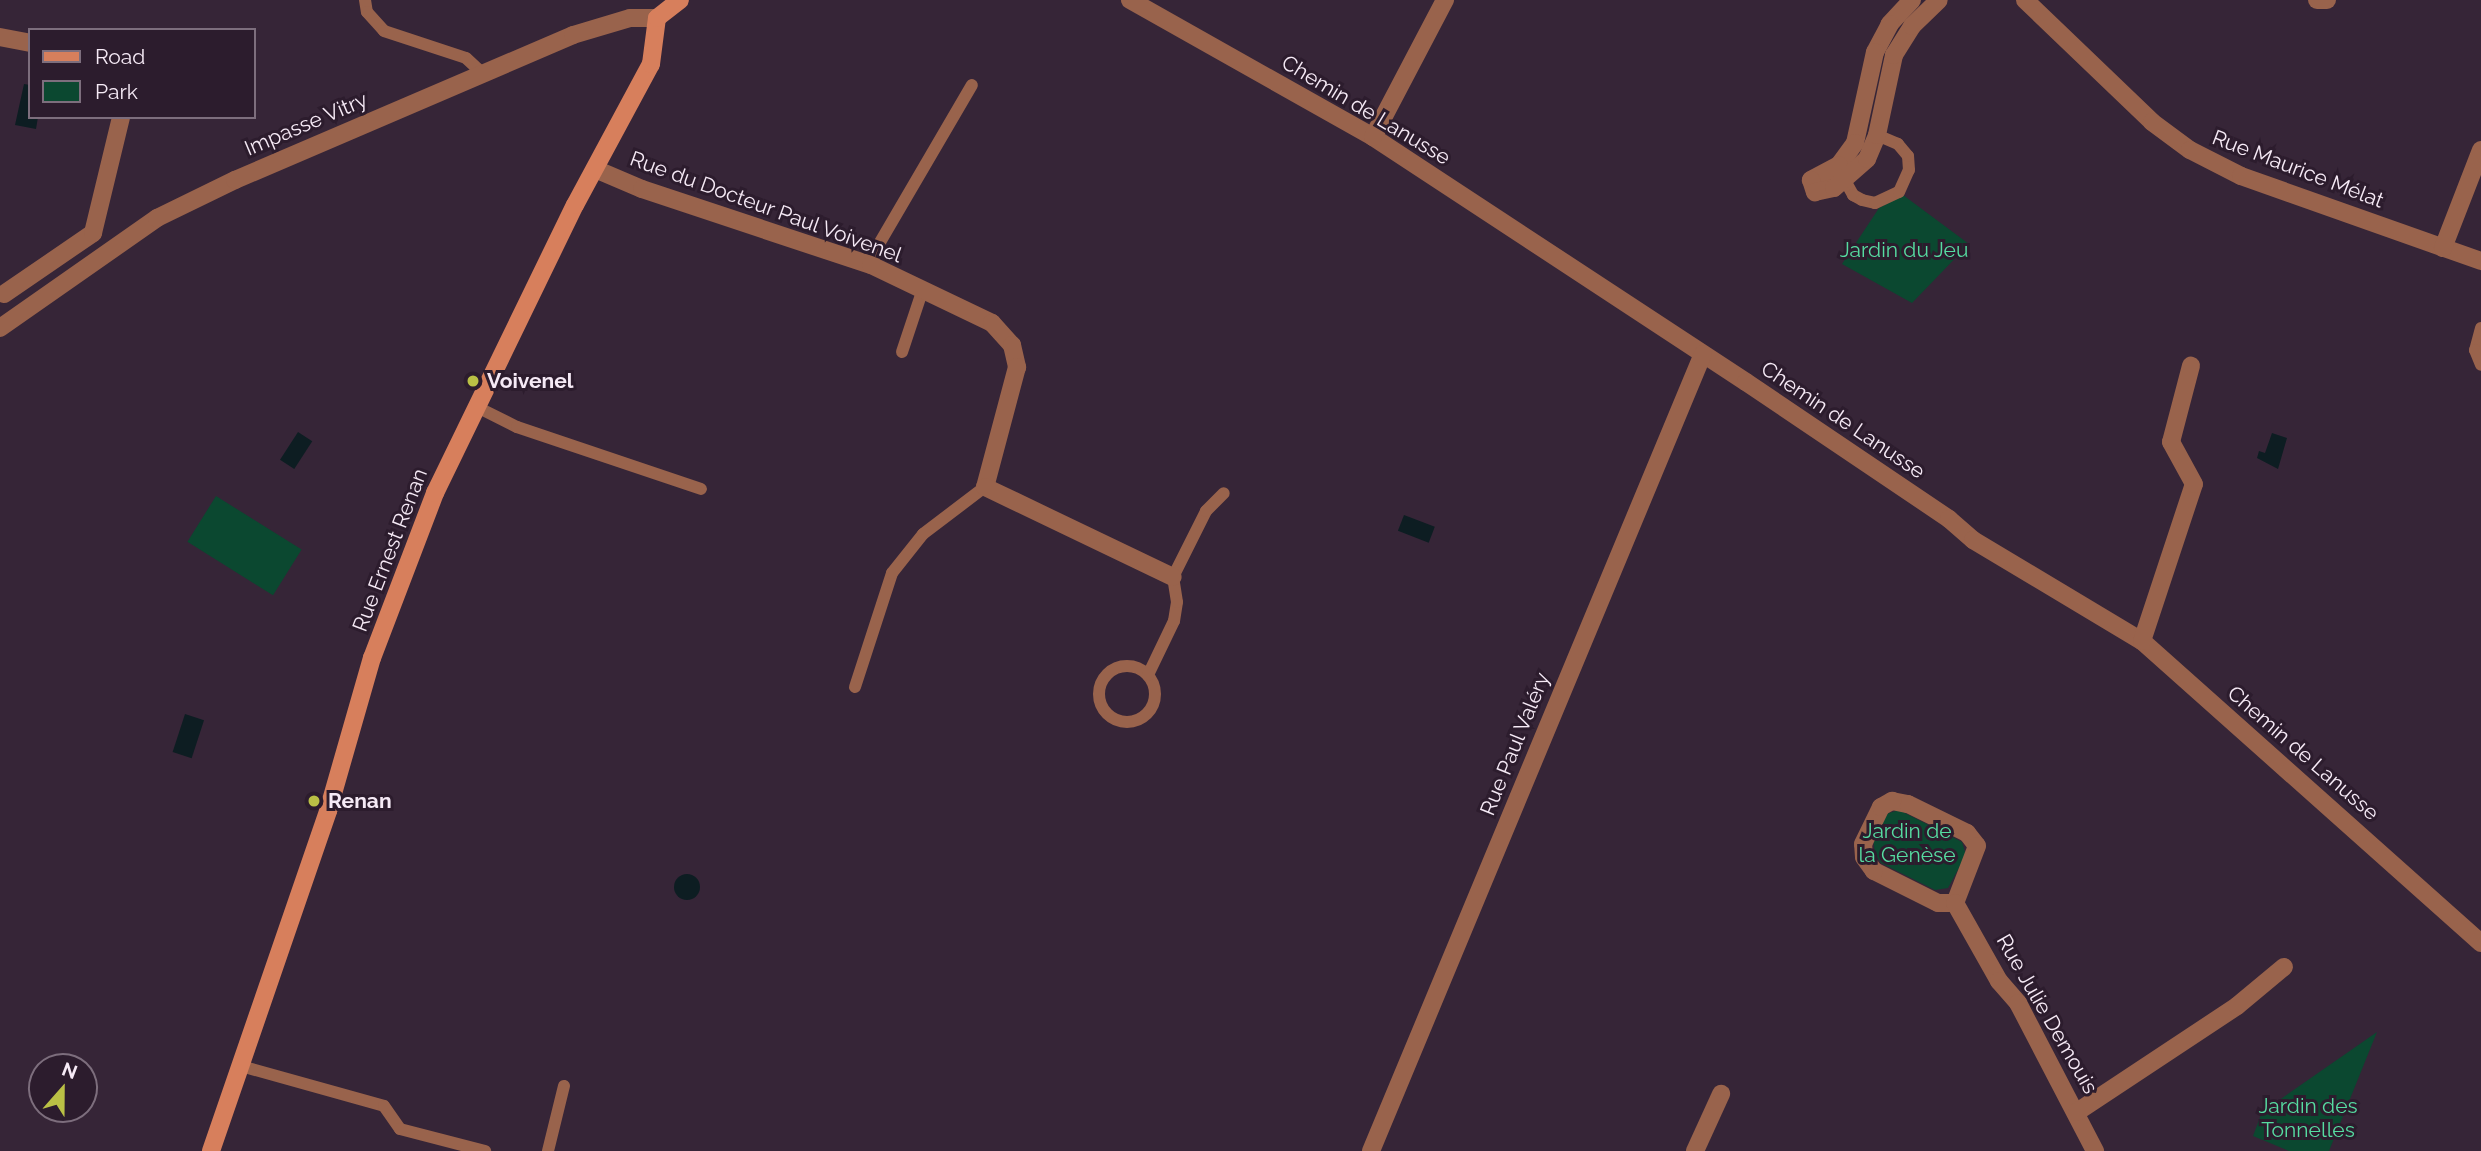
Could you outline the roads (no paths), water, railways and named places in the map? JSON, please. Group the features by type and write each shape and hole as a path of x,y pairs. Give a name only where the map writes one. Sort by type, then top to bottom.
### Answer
{"street":[{"path":"657,18 680,0"},
{"name":"Chemin de Lanusse","path":"1130,0 1373,137 1949,519 1973,540 2141,641 2481,943"},
{"path":"1373,137 1445,0"},
{"path":"1841,173 1867,159 1877,135 1894,55 1912,0"},
{"path":"1841,173 1855,143 1875,52 1906,20 1939,0"},
{"name":"Rue Maurice Mélat","path":"2025,0 2152,122 2190,150 2241,176 2481,261"},
{"path":"2317,0 2327,0"},
{"name":"Impasse Vitry","path":"0,328 157,218 573,35 630,18 657,18"},
{"name":"Rue Ernest Renan","path":"211,1151 328,811 372,657 435,494 475,406 651,64 657,18"},
{"path":"0,37 28,43"},
{"path":"17,315 2,294 93,233 121,119"},
{"path":"2444,248 2481,150"},
{"name":"Rue du Docteur Paul Voivenel","path":"595,169 642,189 871,265 992,324 1012,345 1017,367 985,487"},
{"name":"Rue Paul Valéry","path":"1371,1151 1703,354"},
{"path":"2141,641 2194,484 2171,442 2191,366"},
{"path":"985,487 1173,577"},
{"path":"1892,801 1908,804 1967,833 1977,846 1955,903 1938,903 1874,872 1863,845 1881,807 1892,801"},
{"name":"Rue Julie Demouis","path":"1955,903 1999,981 2018,1003 2095,1151"},
{"path":"2077,1112 2237,1006 2284,967"},
{"path":"1695,1151 1721,1094"}],"lane":[{"path":"365,0 368,12 384,31 466,58 482,73"},
{"path":"871,265 972,85"},
{"path":"1841,173 1853,195 1875,203 1899,192 1909,170 1908,156 1898,144 1877,135"},
{"path":"902,352 923,289"},
{"path":"2481,328 2475,350 2481,365"},
{"path":"475,406 517,427 701,489"},
{"path":"855,687 892,573 923,534 985,487"},
{"path":"1148,675 1133,666 1109,672 1098,694 1104,710 1119,721 1145,716 1154,701 1148,675 1174,621 1177,602 1173,577 1206,511 1224,493"},
{"path":"241,1066 384,1106 400,1129 485,1151"},
{"path":"548,1151 564,1086"}],"place":[{"name":"Voivenel","path":"473,381"},
{"name":"Renan","path":"314,801"}],"park label":[{"name":"Jardin du Jeu","path":"1904,250"},
{"name":"Jardin de la Genèse","path":"1907,843"},
{"name":"Jardin des Tonnelles","path":"2308,1118"}]}
